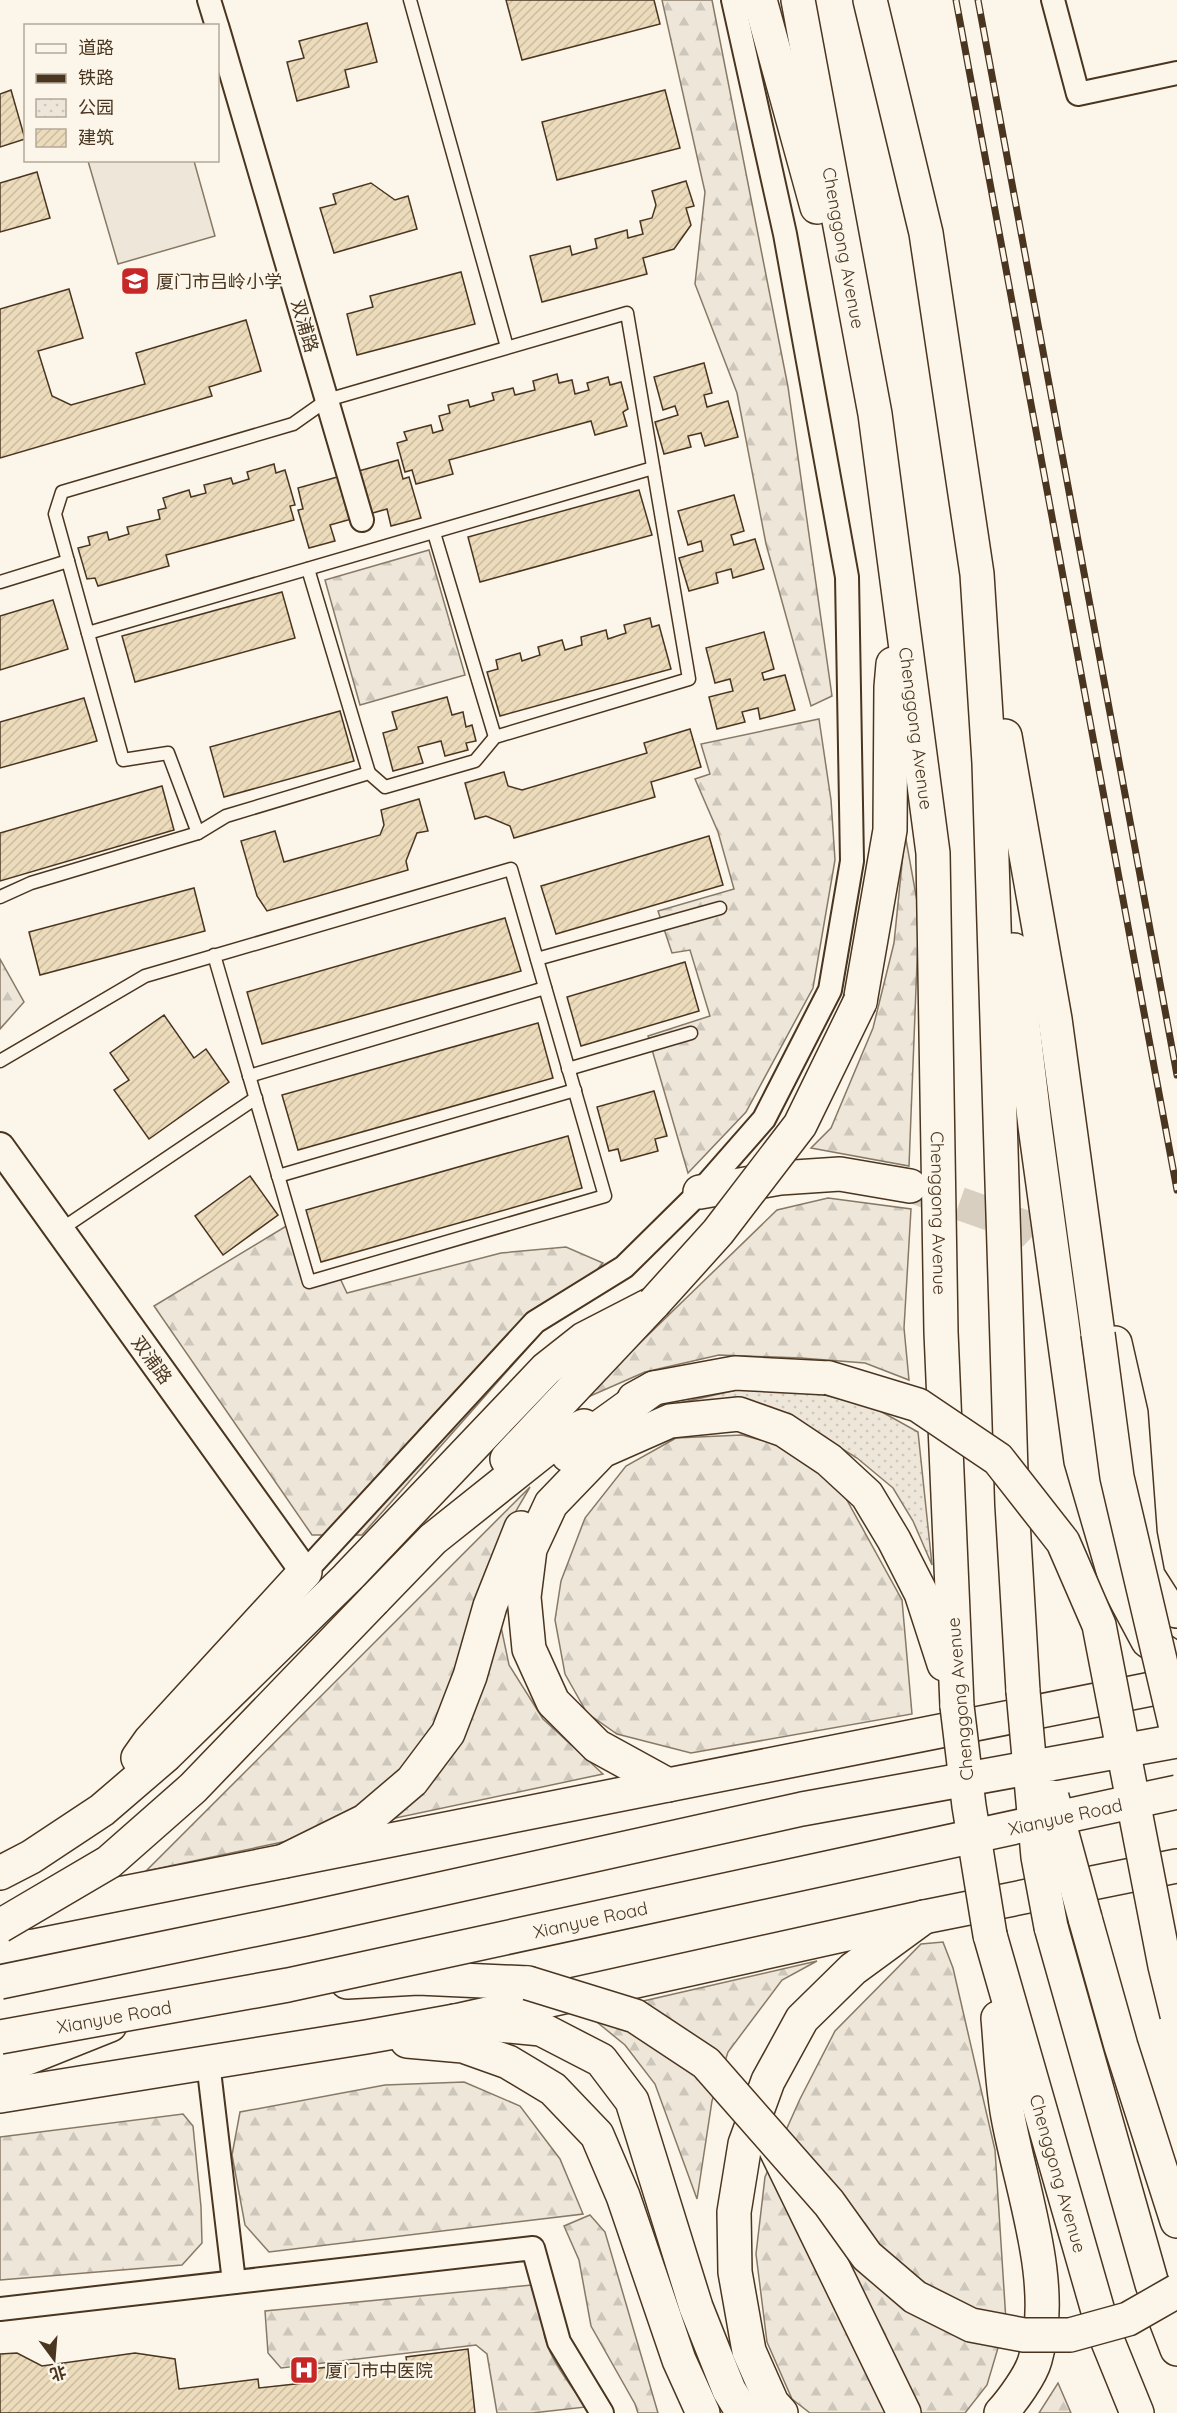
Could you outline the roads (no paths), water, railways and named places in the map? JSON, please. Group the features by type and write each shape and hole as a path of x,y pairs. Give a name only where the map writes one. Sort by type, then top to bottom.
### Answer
{"main road":[{"path":"760,0 875,414"},
{"name":"Chenggong Avenue","path":"798,0 875,414 933,853 941,1332 957,1706 969,1806 990,1935 1104,2332 1137,2413"},
{"path":"870,0 926,233"},
{"path":"889,0 977,574 1055,1019 1106,1338 1117,1477 1177,1732"},
{"path":"977,574 989,763 1012,1492 1023,1691 1038,1857 1051,1927 1152,2284 1177,2349"},
{"path":"0,1926 109,1862 193,1788 433,1539 654,1303 718,1232 800,1125 860,1002 890,830 891,687 900,600"},
{"path":"989,763 1006,878 1035,1126 1081,1461 1116,1581 1148,1641 1177,1660"},
{"path":"700,1192 780,1178 840,1174 910,1186"},
{"path":"0,1873 31,1857 102,1810 166,1755 347,1578 546,1370 584,1339 654,1303"},
{"path":"1106,1338 1131,1413 1140,1534 1148,1576 1169,1609 1177,1611"},
{"path":"433,1539 561,1437 654,1388 735,1373 829,1378 918,1405 998,1459 1063,1542 1099,1625 1165,1966 1177,2015"},
{"path":"285,1861 365,1821 412,1781 448,1733 471,1676 490,1606 521,1527 552,1471 586,1437 654,1388"},
{"path":"668,1785 597,1746 553,1702 530,1649 525,1596 530,1549 551,1504 602,1451 670,1421 740,1414 784,1430 829,1460 867,1495 894,1540 921,1593 957,1706"},
{"path":"102,1810 150,1741 305,1572"},
{"path":"0,1917 1177,1684"},
{"path":"1023,1691 1121,2046 1177,2221"},
{"path":"0,1982 304,1919 802,1809 1177,1740"},
{"name":"Xianyue Road","path":"0,2037 288,1985 1177,1792"},
{"path":"0,2096 455,2021 924,1917 1177,1866"},
{"path":"781,2413 772,2403 749,2351 735,2272 734,2212 745,2144 768,2081 802,2019 853,1969 924,1917"},
{"path":"990,1935 1008,2119 1036,2245 1043,2306 1035,2361 1010,2404 1001,2413"},
{"path":"288,1985 418,1978 528,1983 634,2016 706,2063 829,2203 867,2256 915,2297 971,2325 1024,2336 1070,2335 1128,2319 1177,2291"},
{"path":"0,2069 151,2008"},
{"path":"455,2021 541,2029 602,2060 633,2102 696,2307 729,2390 743,2413"},
{"path":"366,2037 463,2046 508,2062 553,2089 597,2135 623,2196 679,2360 703,2413"},
{"path":"766,2130 904,2413"}],"street":[{"name":"双浦路","path":"209,0 216,24"},
{"path":"305,1572 535,1322 624,1267 700,1192 765,1119 830,990 852,861 847,577 784,234 734,0"},
{"path":"1053,0 1078,94 1177,73"},
{"name":"双浦路","path":"219,34 362,520"},
{"name":"双浦路","path":"0,1147 305,1572"},
{"path":"208,2062 234,2282"},
{"path":"0,2308 533,2248 560,2342 602,2413"}],"lane":[{"path":"410,0 507,347"},
{"path":"198,833 168,753 123,760 55,513 62,492 293,424 327,400 627,313 689,679 495,737 475,761 385,787 369,773 308,569"},
{"path":"88,633 653,468"},
{"path":"434,532 495,737"},
{"path":"1,580 68,561"},
{"path":"0,897 30,883 198,833 226,816 369,773"},
{"path":"0,1061 145,976 214,955 511,869 605,1196 309,1282 214,955"},
{"path":"537,958 720,908"},
{"path":"249,1076 545,988"},
{"path":"568,1069 691,1033"},
{"path":"278,1176 575,1090"},
{"path":"60,1230 256,1098"}],"tunnel":[{"path":"913,1187 1026,1227 1065,1264"}],"railway":[{"path":"956,0 1177,1190"},
{"path":"978,0 1177,1075"}],"place":[{"name":"厦门市吕岭小学","path":"135,281"},
{"name":"厦门市中医院","path":"304,2370"}]}
